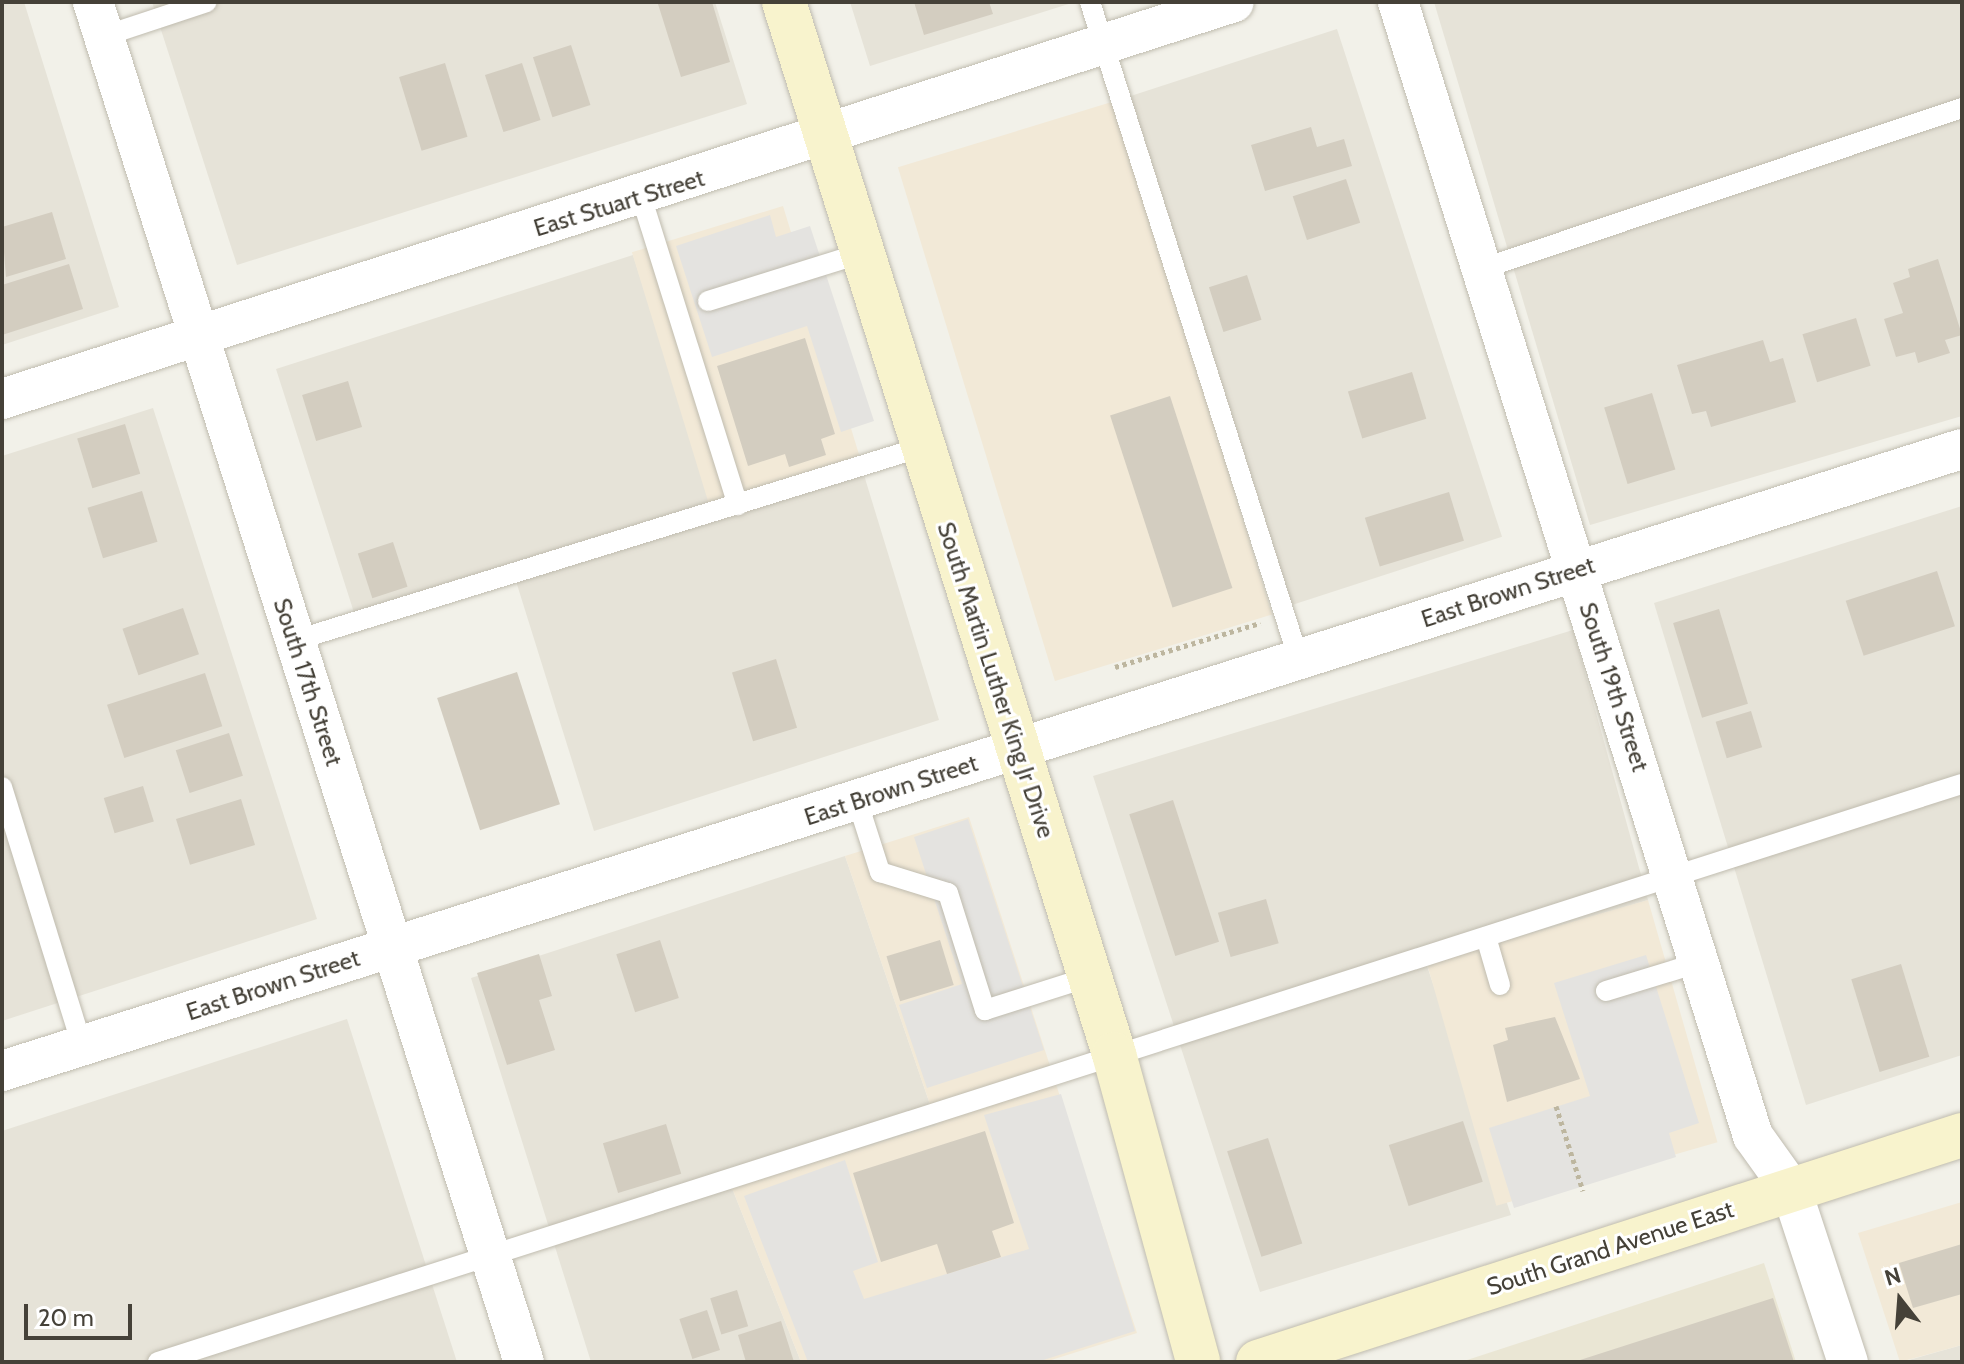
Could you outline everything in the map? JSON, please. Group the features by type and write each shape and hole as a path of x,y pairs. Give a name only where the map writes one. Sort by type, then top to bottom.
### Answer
{"street":[{"name":"South Martin Luther King Jr Drive","path":"784,2 1114,1054 1198,1362"},
{"name":"East Stuart Street","path":"2,399 641,196 1234,2"},
{"name":"South 19th Street","path":"1398,2 1676,877 1753,1136 1791,1189 1848,1362"},
{"name":"South 17th Street","path":"99,19 293,641 524,1362"},
{"name":"East Brown Street","path":"2,1071 1962,449"},
{"name":"South Grand Avenue East","path":"1258,1362 1962,1135"}],"lane":[{"path":"99,19 207,2"},
{"path":"1090,2 1299,660"},
{"path":"1484,268 1962,108"},
{"path":"641,196 738,505"},
{"path":"708,301 862,253"},
{"path":"293,641 922,447"},
{"path":"158,1362 1962,784"},
{"path":"2,787 82,1046"},
{"path":"857,800 880,872 948,893 985,1010 1089,977"},
{"path":"1486,937 1500,985"},
{"path":"1606,991 1701,962"}],"path":[{"path":"1115,667 1284,615"},
{"path":"1556,1106 1583,1191"}],"shaded area":[{"path":"2,2 24,2 119,307 2,345"},
{"path":"152,2 715,2 747,104 237,265"},
{"path":"850,2 1075,2 870,66"},
{"path":"1434,2 1962,2 1962,416 1590,525"},
{"path":"1337,29 1502,537 1280,609 1115,101"},
{"path":"1115,101 1272,615 1055,681 898,167"},
{"path":"783,206 861,461 710,508 632,252"},
{"path":"770,215 776,237 810,226 874,421 841,432 807,326 712,357 676,246"},
{"path":"633,255 713,507 860,462 939,720 594,831 515,578 358,625 276,369"},
{"path":"153,408 317,919 2,1021 2,456"},
{"path":"1962,506 1962,1055 1806,1105 1654,603"},
{"path":"1573,630 1648,900 1427,966 1511,1215 1260,1292 1093,776"},
{"path":"969,817 1137,1333 1045,1362 801,1362 732,1188 937,1125 845,856"},
{"path":"968,819 1044,1050 927,1088 899,1005 962,984 914,837"},
{"path":"845,856 937,1125 732,1188 801,1362 591,1362 471,978"},
{"path":"1648,900 1717,1142 1496,1206 1427,963"},
{"path":"1646,955 1699,1123 1669,1133 1676,1157 1514,1208 1489,1128 1590,1096 1554,983"},
{"path":"347,1019 457,1362 2,1362 2,1131"},
{"path":"1061,1094 1135,1331 1037,1362 808,1362 744,1196 845,1160 878,1262 853,1271 864,1299 1029,1249 984,1115"},
{"path":"1962,1202 1962,1345 1900,1362 1858,1233"},
{"path":"1764,1263 1796,1362 1461,1362"},
{"path":"1962,1345 1962,1362 1902,1362"}],"building":[{"path":"712,2 730,62 681,77 658,4"},
{"path":"914,2 989,2 993,14 924,35"},
{"path":"571,45 590,105 552,117 533,57"},
{"path":"445,63 468,137 422,151 399,77"},
{"path":"522,63 541,120 503,132 485,75"},
{"path":"1311,127 1317,147 1344,139 1352,166 1265,191 1251,145"},
{"path":"1346,179 1360,223 1307,240 1293,196"},
{"path":"52,212 66,259 6,277 2,227"},
{"path":"1938,259 1962,335 1945,340 1950,353 1918,363 1915,352 1896,357 1884,319 1903,313 1893,283 1910,277 1908,269"},
{"path":"69,264 83,309 2,335 2,285"},
{"path":"1247,275 1262,320 1223,332 1209,287"},
{"path":"1856,318 1871,366 1817,382 1802,334"},
{"path":"805,338 835,434 821,439 826,455 789,467 785,454 748,466 717,366"},
{"path":"1763,340 1770,362 1783,358 1796,402 1711,427 1706,411 1692,414 1677,365"},
{"path":"1412,372 1426,419 1362,438 1348,392"},
{"path":"348,381 362,427 316,441 302,395"},
{"path":"1652,393 1675,470 1628,484 1604,408"},
{"path":"1170,396 1232,588 1173,608 1110,415"},
{"path":"125,424 140,474 92,488 77,439"},
{"path":"142,491 157,542 103,558 87,508"},
{"path":"1449,492 1464,541 1380,567 1365,518"},
{"path":"393,542 408,587 372,598 358,553"},
{"path":"1937,571 1955,626 1864,656 1846,601"},
{"path":"183,608 199,654 138,675 122,629"},
{"path":"1719,609 1748,704 1702,718 1673,623"},
{"path":"776,659 797,728 753,741 732,672"},
{"path":"517,672 560,804 480,830 437,698"},
{"path":"205,673 222,726 124,758 107,705"},
{"path":"1751,711 1762,747 1727,758 1716,722"},
{"path":"229,733 243,776 190,793 176,750"},
{"path":"143,786 154,821 115,833 104,798"},
{"path":"241,799 255,845 190,865 176,819"},
{"path":"1173,800 1219,942 1175,956 1129,814"},
{"path":"1266,899 1279,943 1231,957 1218,913"},
{"path":"660,940 679,998 635,1012 616,954"},
{"path":"940,940 954,985 900,1001 886,956"},
{"path":"539,954 552,996 539,1000 555,1050 507,1065 477,973"},
{"path":"1901,964 1929,1057 1880,1072 1851,979"},
{"path":"1555,1017 1580,1079 1507,1102 1493,1045 1508,1040 1505,1028"},
{"path":"1463,1121 1483,1182 1409,1206 1389,1145"},
{"path":"666,1124 681,1174 618,1193 603,1143"},
{"path":"985,1131 1014,1223 992,1231 1001,1257 947,1274 937,1244 881,1262 853,1173"},
{"path":"1268,1138 1302,1244 1261,1257 1227,1151"},
{"path":"1962,1244 1962,1294 1913,1308 1899,1263"},
{"path":"737,1290 748,1326 721,1335 710,1298"},
{"path":"1773,1298 1794,1362 1577,1362 1577,1361"},
{"path":"707,1310 720,1350 692,1359 679,1319"},
{"path":"781,1321 794,1362 746,1362 738,1335"}]}
